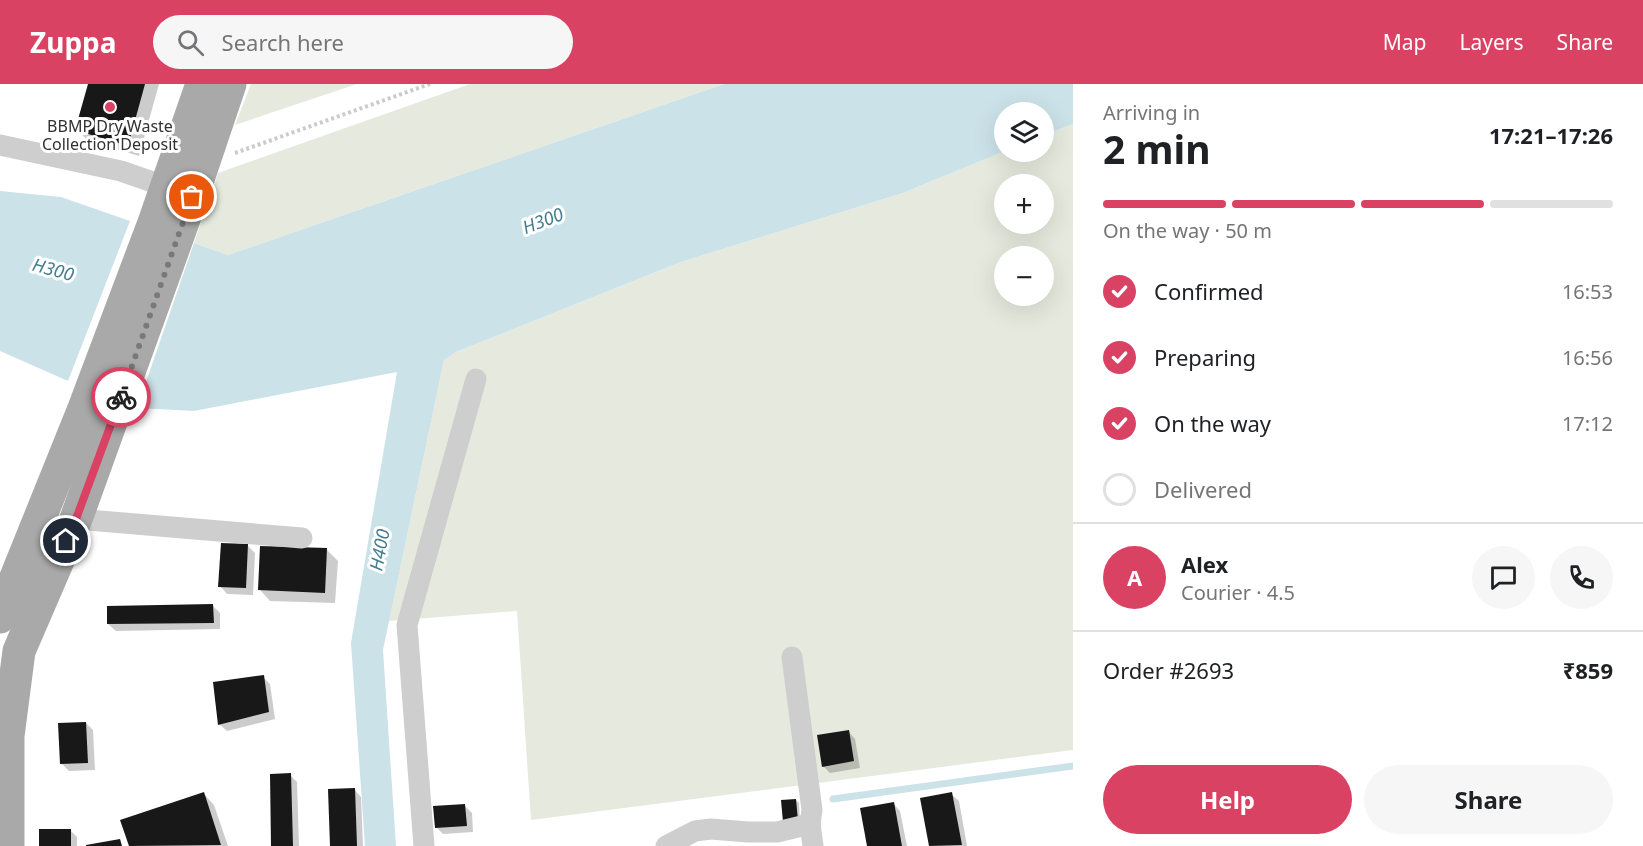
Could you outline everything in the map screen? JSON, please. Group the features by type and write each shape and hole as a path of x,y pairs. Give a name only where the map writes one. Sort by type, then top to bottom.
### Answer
{"main road":[{"path":"168,226 167,187 202,84"},
{"path":"0,617 97,417 168,226 203,164 230,84"},
{"path":"8,846 8,736 19,651 76,519 97,417"}],"street":[{"path":"0,145 121,171 167,187"},
{"path":"424,846 407,625 476,378"},
{"path":"76,519 302,538"},
{"path":"792,657 812,810 810,824 813,846"},
{"path":"666,846 696,831 777,832 810,824"}],"path":[{"path":"203,164 430,84"}],"shaded area":[{"path":"251,84 357,84 235,125"},
{"path":"470,84 724,84 228,255 194,243 218,173"},
{"path":"1073,124 1073,750 531,820 517,611 389,621 444,360 456,352 681,262 903,193 994,156 994,162 1054,162 1054,131"}],"water":[{"path":"724,84 1073,84 1073,124 1054,131 1054,102 994,102 994,156 903,193 681,262 456,352 444,360 383,650 396,846 365,846 351,643 397,372 194,411 137,408 194,243 228,255"},
{"name":"H300","path":"0,191 61,197 130,221 68,381 0,351"}],"building":[{"name":"BBMP Dry Waste Collection Deposit","path":"88,84 145,84 128,146 75,130"},
{"path":"221,543 248,544 246,588 218,587"},
{"path":"260,546 327,548 325,593 258,590"},
{"path":"213,604 214,623 107,624 107,606"},
{"path":"264,675 269,712 218,725 213,682"},
{"path":"86,722 88,763 60,764 58,723"},
{"path":"849,730 854,761 822,767 817,735"},
{"path":"291,773 293,846 271,846 270,774"},
{"path":"355,788 357,846 330,846 328,789"},
{"path":"204,792 221,845 129,846 120,820"},
{"path":"952,792 962,845 929,846 920,798"},
{"path":"796,799 798,821 783,822 781,800"},
{"path":"894,802 902,846 867,846 860,808"},
{"path":"465,804 467,826 435,828 433,806"},
{"path":"39,829 71,829 71,846 39,846"},
{"path":"120,839 122,846 86,846 86,845"}],"waterway":[{"path":"833,799 1073,766"}],"way so far":[{"path":"121,397 192,197"}],"place":[{"name":"BBMP Dry Waste Collection Deposit","path":"110,107"}],"route":[{"path":"66,541 121,397"}],"water label":[{"name":"H400","path":"380,550"}]}
